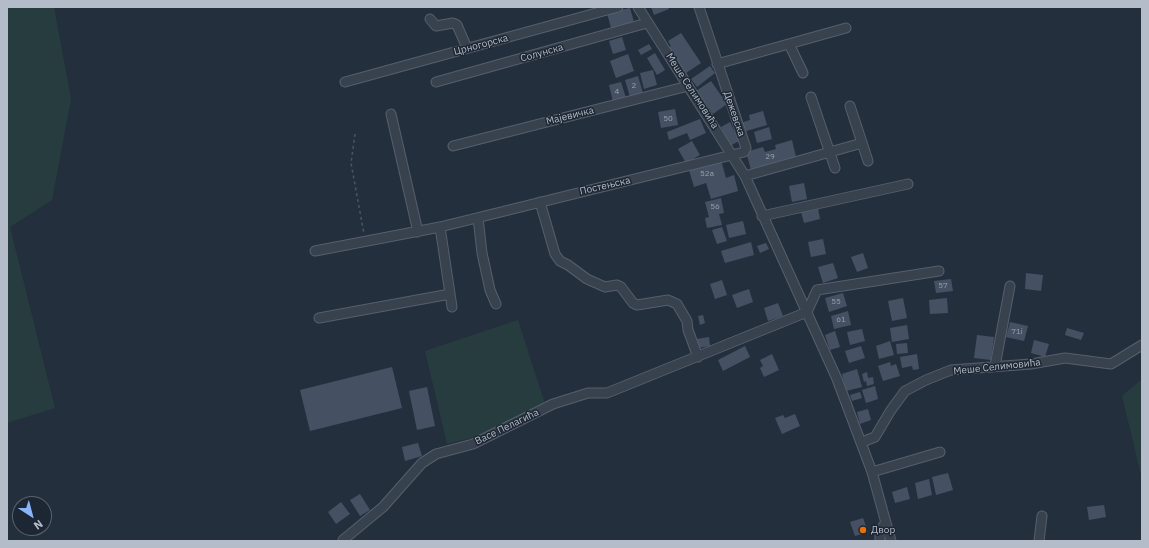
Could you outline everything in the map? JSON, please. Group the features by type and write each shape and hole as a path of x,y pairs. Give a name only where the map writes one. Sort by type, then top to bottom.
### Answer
{"street":[{"name":"Црногорска","path":"345,82 618,7"},
{"name":"Меше Селимовића","path":"638,7 745,176 837,379 862,442 891,541"},
{"name":"Дежевска","path":"699,7 746,148 744,152 733,156"},
{"path":"430,19 432,24 436,26 453,23 457,25 468,48"},
{"name":"Солунска","path":"436,82 648,23"},
{"path":"717,64 846,28"},
{"path":"789,44 802,73"},
{"name":"Мајевичка","path":"453,146 688,86"},
{"path":"811,97 835,168"},
{"path":"850,106 868,161"},
{"path":"391,114 418,232"},
{"path":"745,176 862,143"},
{"name":"Постењска","path":"315,251 440,227 733,156"},
{"path":"762,216 908,184"},
{"path":"540,202 555,254 560,261 587,279 605,287 617,285 621,287 632,303 637,305 668,300 677,304 687,321 688,330 698,357"},
{"path":"478,218 482,253 490,290 496,304"},
{"path":"440,227 452,307"},
{"path":"807,312 818,290 939,271"},
{"path":"995,366 1010,286"},
{"path":"319,318 450,294"},
{"name":"Васе Пелагића","path":"343,540 383,507 422,463 436,454 473,444 553,404 588,393 607,393 807,312"},
{"name":"Меше Селимовића","path":"862,442 875,437 891,410 905,392 951,370 1031,364 1065,358 1111,364 1142,345"},
{"path":"872,472 940,452"},
{"path":"1039,541 1042,516"},
{"path":"880,541 880,531 886,522"}],"path":[{"path":"354,134 351,163 365,241"}],"green space":[{"path":"7,7 54,7 71,99 52,200 10,227 55,408 7,423"},
{"path":"518,320 545,404 486,434 447,444 425,351"},
{"path":"1142,379 1142,479 1122,396"}],"building":[{"path":"651,7 668,7 669,9 654,15"},
{"path":"630,8 634,22 611,28 607,13"},
{"path":"681,33 701,63 686,73 669,47 671,46 668,41"},
{"path":"622,37 626,50 613,54 609,41"},
{"path":"649,44 652,49 641,55 638,50"},
{"path":"655,53 665,70 657,75 647,58"},
{"path":"628,54 634,71 616,78 610,61"},
{"path":"710,66 715,73 697,87 691,79"},
{"path":"653,70 657,85 644,89 640,73"},
{"path":"638,76 643,93 630,97 625,80"},
{"path":"711,81 727,104 713,114 696,91"},
{"path":"621,82 626,98 613,102 609,85"},
{"path":"675,109 678,125 661,128 658,112"},
{"path":"763,111 767,125 743,132 740,123 750,120 749,115"},
{"path":"700,119 706,133 690,140 687,133 669,140 667,132"},
{"path":"730,122 739,141 730,146 721,127"},
{"path":"769,127 772,139 757,143 754,132"},
{"path":"792,140 796,157 751,170 746,152 763,147 765,152 776,149 775,145"},
{"path":"692,141 700,155 686,163 678,149"},
{"path":"721,160 726,178 734,175 738,191 711,199 706,183 694,187 689,170"},
{"path":"804,183 807,199 792,202 789,186"},
{"path":"721,198 724,213 719,214 722,225 707,228 705,218 709,217 705,202"},
{"path":"818,208 820,219 804,223 801,212"},
{"path":"743,221 746,234 729,238 726,225"},
{"path":"722,227 727,241 717,244 712,230"},
{"path":"823,239 826,254 811,257 808,242"},
{"path":"751,242 754,255 725,263 721,251"},
{"path":"766,243 769,249 760,253 757,246"},
{"path":"863,253 868,268 857,272 851,257"},
{"path":"833,263 838,278 823,283 818,267"},
{"path":"1026,273 1043,275 1041,291 1025,289"},
{"path":"951,279 953,291 936,293 934,281"},
{"path":"722,280 727,295 715,299 710,284"},
{"path":"749,289 753,302 737,308 732,295"},
{"path":"843,293 847,306 829,312 825,298"},
{"path":"903,298 907,318 892,321 888,301"},
{"path":"947,298 948,313 930,314 929,300"},
{"path":"778,303 783,316 768,321 764,308"},
{"path":"848,311 851,325 834,329 831,316"},
{"path":"703,315 705,323 700,325 698,316"},
{"path":"1010,322 1028,326 1024,341 1006,337"},
{"path":"907,325 909,339 892,342 890,328"},
{"path":"1067,328 1084,333 1081,340 1065,335"},
{"path":"862,329 865,341 850,345 847,332"},
{"path":"835,331 840,347 830,350 825,335"},
{"path":"977,335 994,337 991,360 974,358"},
{"path":"709,337 710,346 698,348 697,339"},
{"path":"1034,340 1049,344 1045,357 1031,353"},
{"path":"890,341 894,355 879,359 876,346"},
{"path":"907,343 908,353 897,354 896,344"},
{"path":"745,346 750,357 723,371 718,360"},
{"path":"861,346 865,358 849,363 845,351"},
{"path":"772,354 779,370 764,377 760,368 763,366 760,360"},
{"path":"917,354 919,369 913,370 912,366 902,368 900,357"},
{"path":"890,362 891,366 896,364 900,376 883,381 878,366"},
{"path":"392,367 402,408 310,431 300,390"},
{"path":"857,369 862,387 846,391 842,374"},
{"path":"867,372 868,378 873,377 874,384 867,386 866,381 864,382 862,374"},
{"path":"875,386 878,399 866,403 862,390"},
{"path":"427,387 435,426 417,430 409,391"},
{"path":"860,392 862,398 852,401 850,395"},
{"path":"868,409 871,420 860,424 857,412"},
{"path":"795,414 800,426 782,434 775,418 783,415 785,418"},
{"path":"418,443 422,456 405,461 402,447"},
{"path":"948,473 953,490 936,495 932,477"},
{"path":"929,479 932,495 918,499 915,483"},
{"path":"907,487 910,499 895,503 892,492"},
{"path":"360,494 370,510 360,516 350,500"},
{"path":"341,502 350,514 336,524 328,512"},
{"path":"1104,505 1106,517 1089,520 1087,507"},
{"path":"863,518 868,532 855,536 850,522"}],"place":[{"name":"Двор","path":"863,530"}]}
